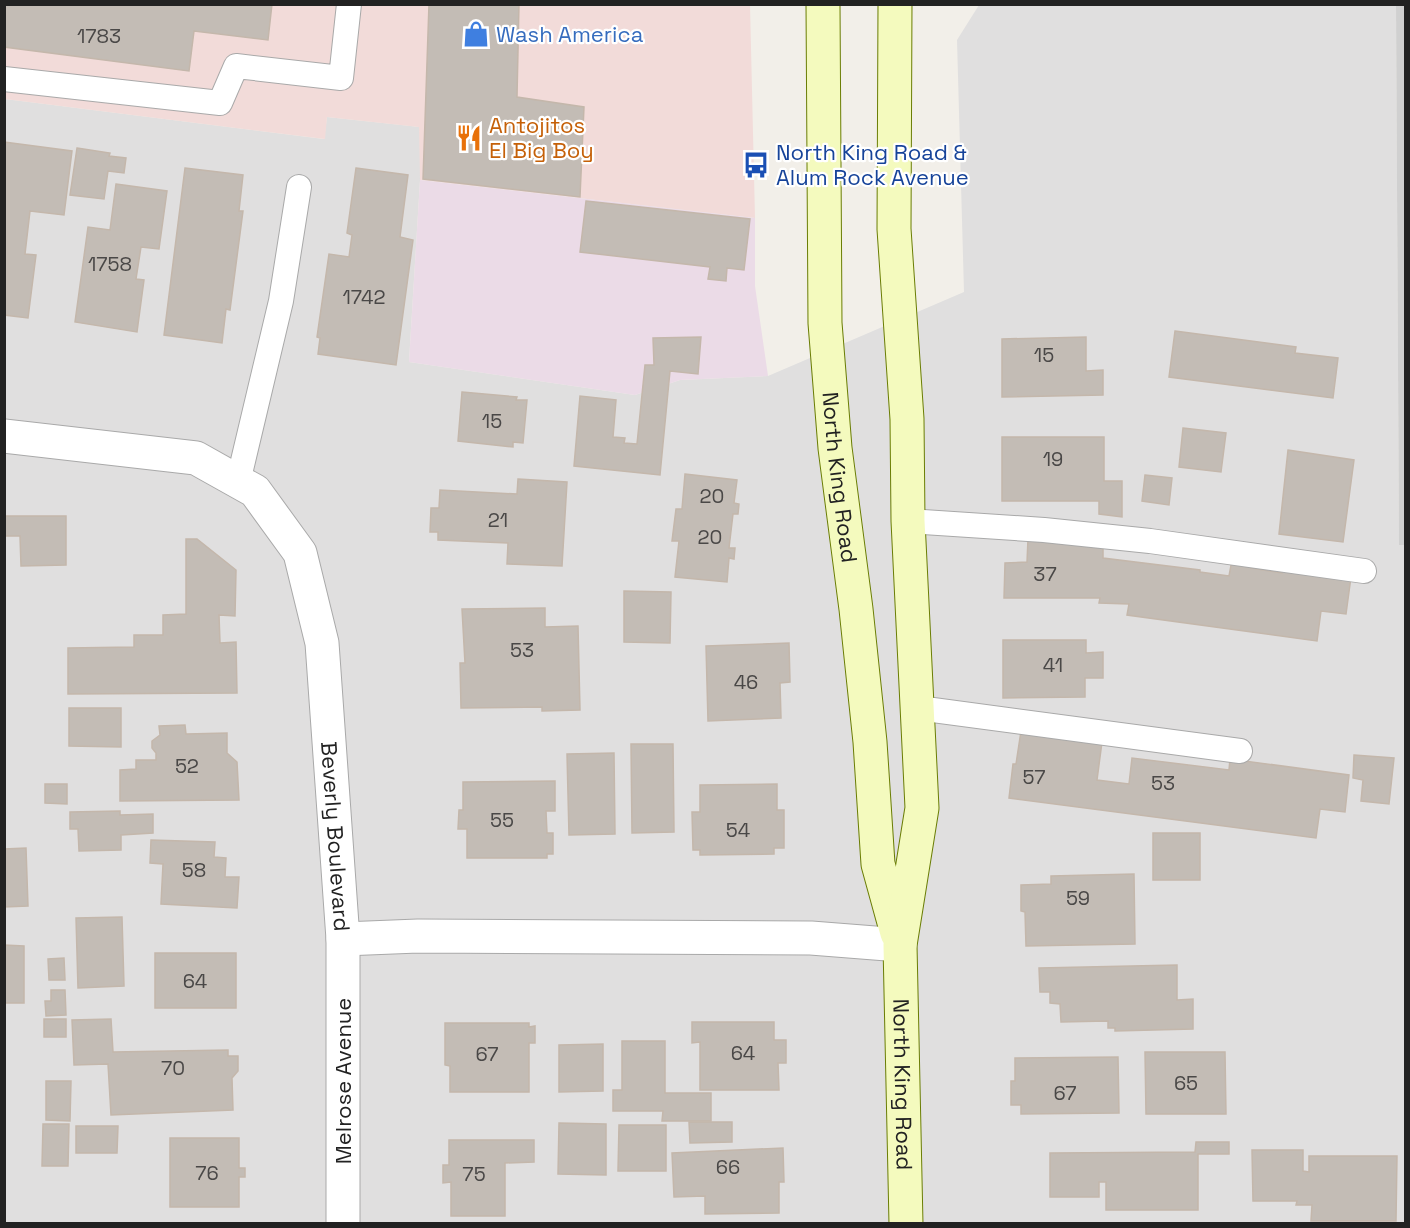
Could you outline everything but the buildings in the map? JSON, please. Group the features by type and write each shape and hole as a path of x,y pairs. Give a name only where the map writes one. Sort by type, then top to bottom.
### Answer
{"main road":[{"name":"North King Road","path":"823,4 825,323 835,448 856,609 870,742 878,864 900,945"},
{"name":"North King Road","path":"895,4 894,229 907,419 908,521 922,808 900,945 906,1224"}],"street":[{"name":"Beverly Boulevard","path":"4,436 196,458 255,491 300,553 322,643 343,939 418,936 799,938 900,945"},
{"name":"Melrose Avenue","path":"342,1224 343,939"}],"lane":[{"path":"4,79 220,103 236,66 341,78 349,4"},
{"path":"238,482 281,301 299,187"},
{"path":"908,521 1044,530 1150,541 1364,571"},
{"path":"918,708 1240,751"}],"shaded area":[{"path":"5,5 750,5 755,218 420,180 419,127 327,117 325,139 5,99"},
{"path":"979,5 1396,5 1399,545 1406,545 1405,1223 5,1224 5,99 324,139 327,117 420,127 420,180 409,362 635,395 680,380 768,376 964,292 957,40"},
{"path":"1396,5 1406,5 1405,545 1399,545"},
{"path":"420,180 755,218 755,286 768,376 680,380 635,395 409,362"}],"place":[{"name":"Wash America","path":"476,34"},
{"name":"Antojitos El Big Boy","path":"469,138"},
{"name":"North King Road & Alum Rock Avenue","path":"756,165"}]}
